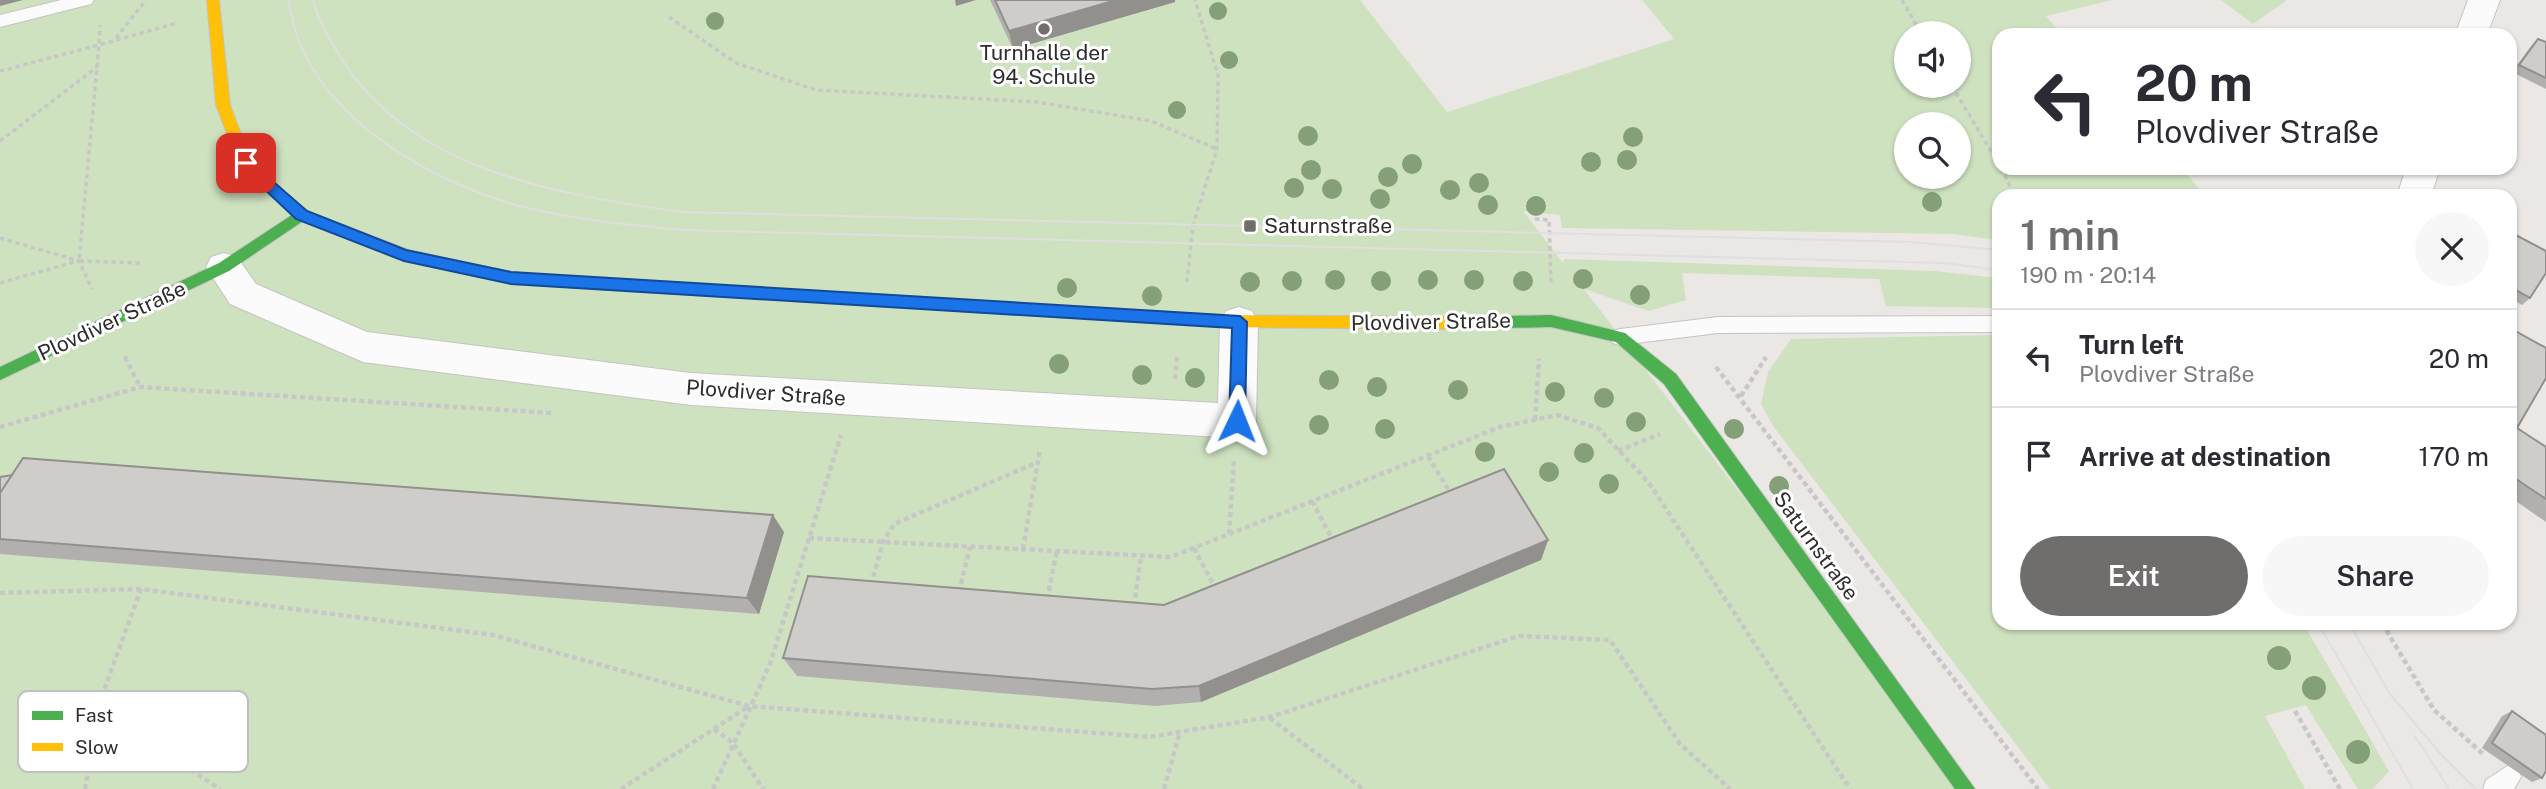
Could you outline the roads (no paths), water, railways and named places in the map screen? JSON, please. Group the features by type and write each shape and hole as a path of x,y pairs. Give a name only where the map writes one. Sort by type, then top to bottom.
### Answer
{"street":[{"name":"Plovdiver Straße","path":"213,0 223,105 246,163 301,215 404,256 511,278 1181,320 1551,321 1620,337"},
{"path":"2474,28 2484,0"},
{"name":"Plovdiver Straße","path":"0,373 224,267 301,215"},
{"name":"Plovdiver Straße","path":"224,267 243,294 363,347 691,390 1237,421 1240,322"},
{"name":"Saturnstraße","path":"1620,337 1670,379 1966,789"}],"lane":[{"path":"0,21 85,0"},
{"path":"1620,337 1718,325 1992,324"}],"tram line":[{"path":"288,0 297,36 313,68 334,97 360,124 390,147 423,167 491,197 544,212 583,219 682,230 1944,263 1992,269"},
{"path":"313,0 321,23 341,58 371,97 407,128 447,152 491,171 538,185 681,212 1913,242 1992,249"},
{"path":"2322,630 2413,789"},
{"path":"2353,630 2390,694 2439,752 2476,789"},
{"path":"2415,736 2449,789"}],"place":[{"name":"Turnhalle der 94. Schule","path":"1044,29"},
{"name":"Saturnstraße","path":"1250,226"}]}
